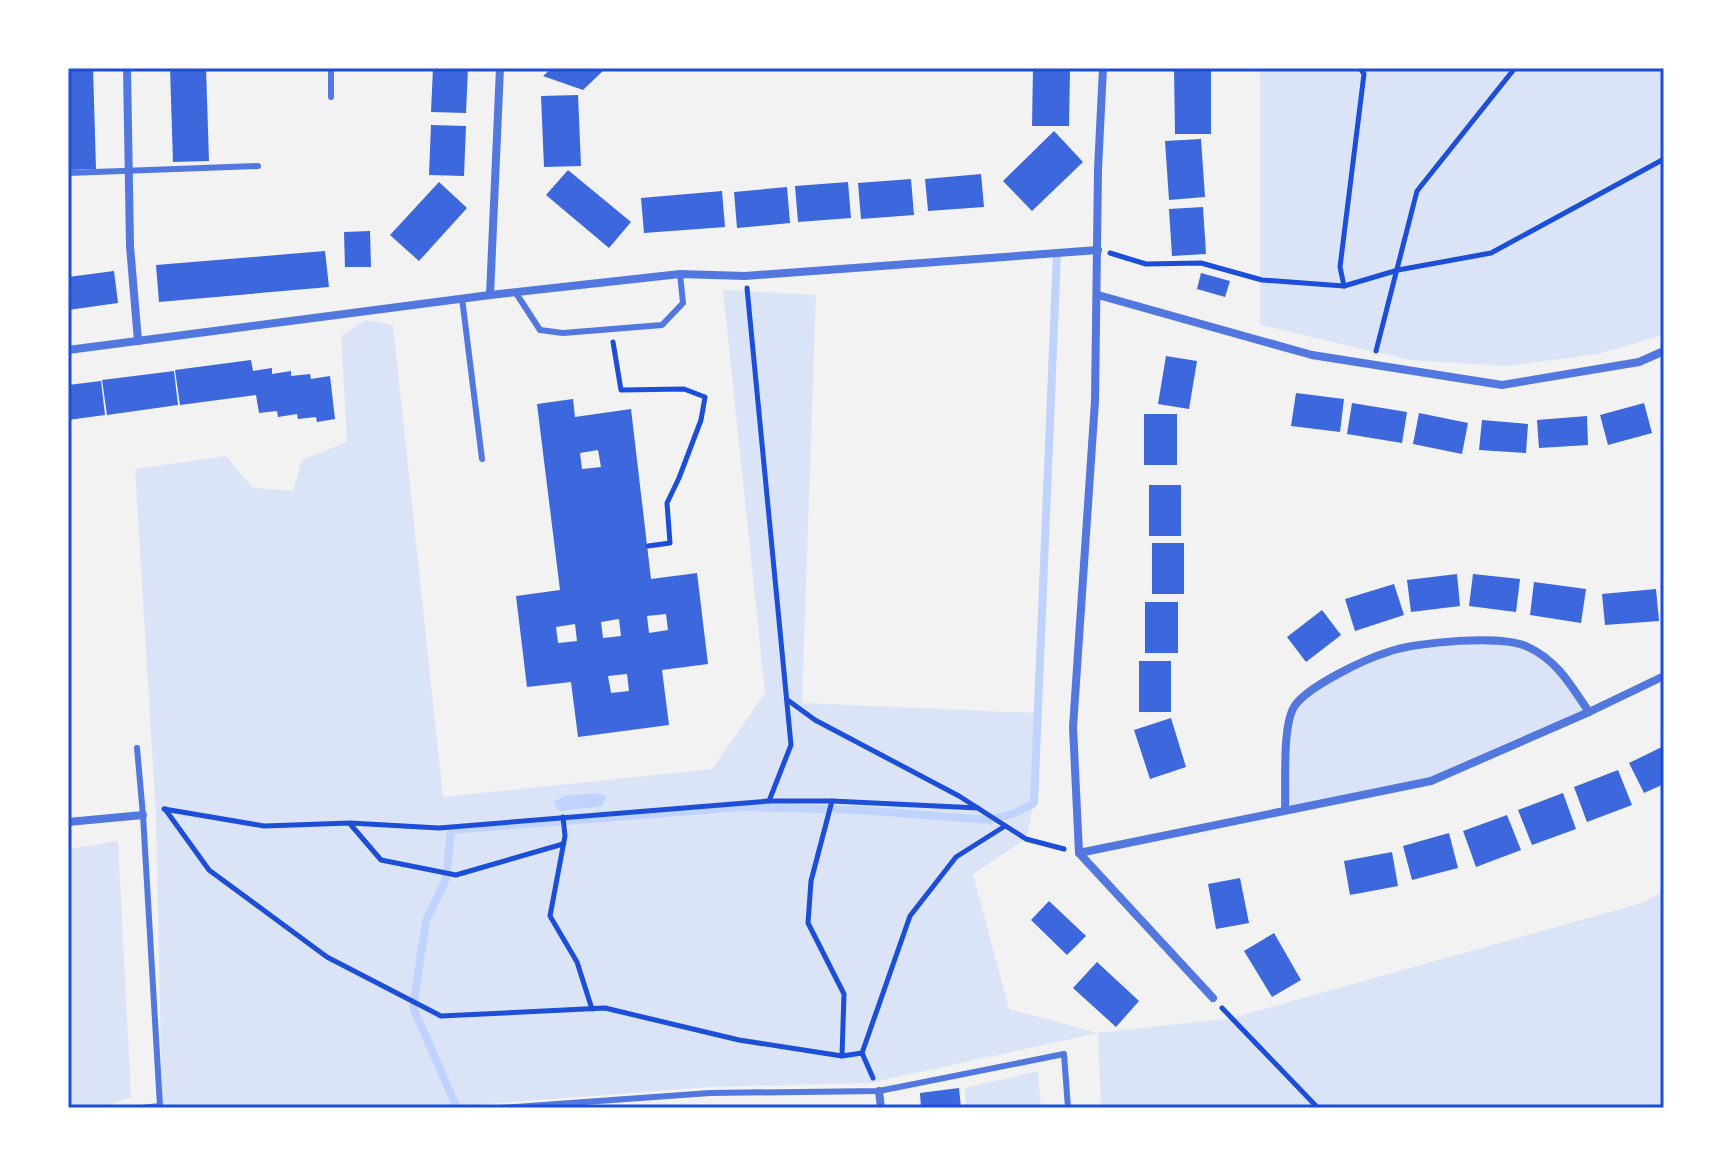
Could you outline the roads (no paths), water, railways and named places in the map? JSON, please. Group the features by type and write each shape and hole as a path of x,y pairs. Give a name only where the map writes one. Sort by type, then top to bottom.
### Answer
{"street":[{"path":"127,68 130,246 138,341"},
{"path":"490,295 500,68"},
{"path":"1103,68 1098,169 1095,401 1073,727 1079,853 1213,998"},
{"path":"68,350 462,298 680,274 745,276 1098,250"},
{"path":"1098,295 1312,355 1502,385 1639,362 1664,351"},
{"path":"1285,810 1287,736 1294,707 1313,687 1389,651 1463,639 1525,645 1557,664 1589,712"},
{"path":"1079,853 1431,781 1664,676"},
{"path":"68,822 143,815"},
{"path":"879,1091 881,1108"}],"lane":[{"path":"331,68 331,97"},
{"path":"68,173 258,166"},
{"path":"516,293 540,330 563,333 662,325 683,303 680,274"},
{"path":"462,298 482,459"},
{"path":"137,748 160,1106 141,1108"},
{"path":"500,1108 710,1093 879,1091 1064,1054 1068,1108"}],"water":[{"path":"598,793 607,796 602,806 560,811 553,802 565,796"}],"waterway":[{"path":"456,1106 413,1007 426,921 446,879 451,830 742,807 859,810 990,820 1015,813 1034,803 1057,253"}]}
